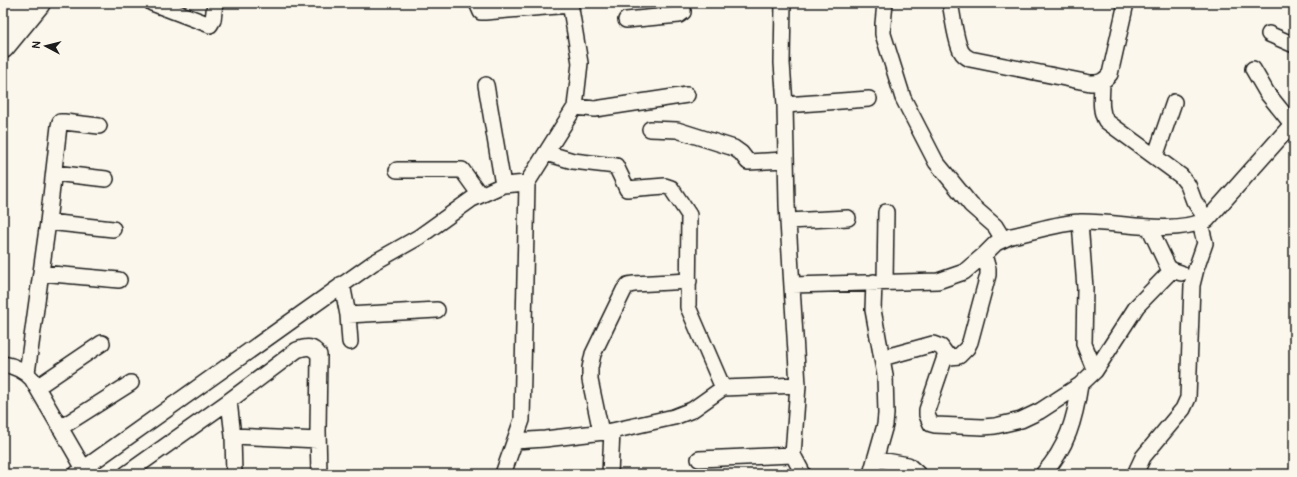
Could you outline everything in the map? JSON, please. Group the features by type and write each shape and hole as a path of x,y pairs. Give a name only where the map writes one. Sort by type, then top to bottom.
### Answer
{"highway":[{"path":"3,18 16,3"},
{"path":"3,47 39,3"}],"street":[{"path":"152,3 210,25 213,20 215,3"},
{"path":"477,3 481,12 570,4 580,63 575,107 527,183 522,420 503,474"},
{"path":"626,20 679,15 683,12 683,3"},
{"path":"783,3 782,63 785,106 788,221 798,385 793,455 803,474"},
{"path":"885,3 882,24 883,34 903,98 936,162 971,205 995,226 1003,239"},
{"path":"950,3 958,44 964,56 970,59 1090,83 1102,82 1110,74 1126,3"},
{"path":"1268,34 1294,45"},
{"path":"792,285 928,281 946,279 964,272 996,243 1003,239 1011,236 1080,222 1149,227 1186,225 1204,221 1293,123 1267,93 1253,69"},
{"path":"1102,82 1103,117 1106,121 1155,156 1185,180 1204,221 1205,243 1193,277 1191,294 1188,398 1183,409 1142,457 1135,474"},
{"path":"486,85 503,185"},
{"path":"575,107 595,109 687,95"},
{"path":"785,106 869,99"},
{"path":"1155,156 1174,102"},
{"path":"27,373 48,222 58,126 60,122 99,126"},
{"path":"650,129 677,130 734,148 741,153 748,162 786,160"},
{"path":"546,153 576,162 616,166 627,189 665,186 671,188 689,215 689,311 722,388"},
{"path":"398,170 462,170 480,195"},
{"path":"54,173 106,179"},
{"path":"3,364 17,367 27,373 37,387 60,428 82,472 373,263 419,237 472,199 503,185 527,183"},
{"path":"871,474 885,425 886,414 886,382 873,310 880,282 886,212"},
{"path":"788,221 848,218"},
{"path":"48,222 113,229"},
{"path":"1080,222 1085,288 1084,344 1095,372"},
{"path":"1149,227 1164,262 1172,270 1193,277"},
{"path":"882,358 933,344 941,347 950,357 960,356 970,342 988,275 984,255"},
{"path":"946,354 927,410 931,424 983,427 1021,420 1040,411 1080,385 1095,372 1137,306 1172,270"},
{"path":"41,274 119,280"},
{"path":"610,474 606,431 590,380 590,368 593,354 624,290 628,285 689,281"},
{"path":"342,284 348,315 350,342"},
{"path":"348,315 437,310"},
{"path":"37,387 102,343"},
{"path":"126,474 229,401 297,350 305,347 311,347 316,350 319,355 319,474"},
{"path":"60,428 131,383"},
{"path":"515,441 545,440 606,431 674,417 692,410 722,388 798,385"},
{"path":"1043,474 1060,453 1073,423 1080,385"},
{"path":"229,401 233,436 234,474"},
{"path":"233,436 318,440"},
{"path":"699,459 793,455"},
{"path":"875,459 908,465 918,474"}]}
